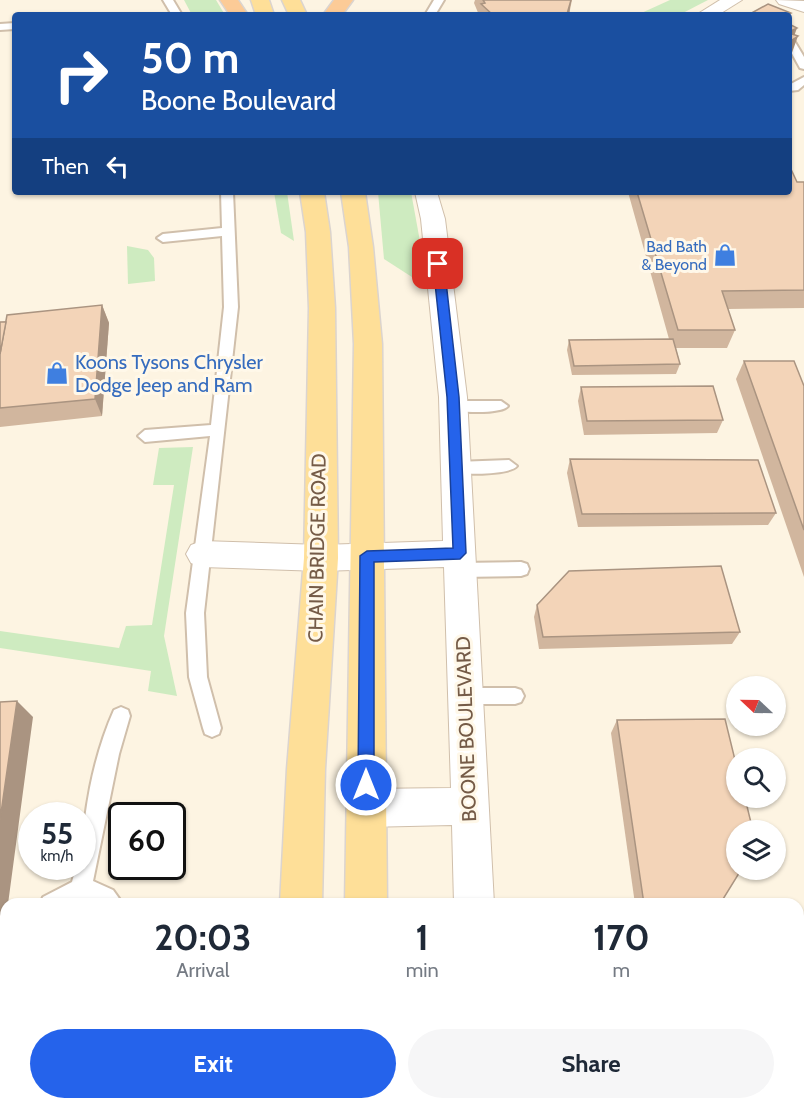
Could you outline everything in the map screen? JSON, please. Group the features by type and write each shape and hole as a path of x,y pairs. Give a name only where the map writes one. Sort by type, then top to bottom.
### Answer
{"highway":[{"path":"334,12 344,0"}],"main road":[{"name":"CHAIN BRIDGE ROAD","path":"301,898 306,769 321,558 321,308 318,232 312,195"},
{"path":"353,195 361,247 368,344 366,898"}],"street":[{"path":"713,12 733,0"},
{"path":"785,0 804,7"},
{"name":"BOONE BOULEVARD","path":"427,195 433,219 454,406 474,898"},
{"path":"202,554 321,558 367,556 460,562"},
{"path":"366,808 470,806"}],"lane":[{"path":"792,44 804,66"},
{"path":"212,728 198,677 195,613 231,307 227,195"},
{"path":"163,238 230,231"},
{"path":"454,406 501,406"},
{"path":"144,436 218,430"},
{"path":"456,468 509,466"},
{"path":"460,562 521,568"},
{"path":"465,696 514,696"},
{"path":"81,891 109,754 121,716"},
{"path":"60,898 66,894 81,891 96,892 104,898"}],"green space":[{"path":"184,0 216,0 223,12 190,12"},
{"path":"670,0 708,0 685,12 644,12"},
{"path":"275,195 287,195 294,241 281,233"},
{"path":"378,195 412,195 425,269 415,279 384,259"},
{"path":"127,246 148,250 154,258 155,281 128,284"},
{"path":"193,447 164,636 177,696 148,691 151,671 0,648 0,631 119,648 126,626 152,625 174,485 153,485 159,448"}],"building":[{"path":"483,0 571,0 568,12 490,12 481,4 485,3"},
{"path":"768,4 788,12 753,12"},
{"name":"Bad Bath & Beyond","path":"792,171 797,182 804,182 804,290 722,291 735,330 678,330 638,195 792,195"},
{"name":"Koons Tysons Chrysler Dodge Jeep and Ram","path":"102,305 95,399 0,408 0,354 7,315"},
{"path":"0,322 6,322 0,354"},
{"path":"673,339 680,364 574,366 569,340"},
{"path":"744,361 794,361 804,386 804,530"},
{"path":"713,386 723,420 587,421 581,387"},
{"path":"570,459 758,460 776,513 582,514"},
{"path":"721,566 740,632 543,637 537,605 569,571"},
{"path":"17,701 0,820 0,702"},
{"path":"725,719 726,736 729,736 732,748 726,748 726,808 747,808 750,820 726,820 726,880 735,880 724,898 643,898 617,720"}],"place":[{"name":"Bad Bath & Beyond","path":"725,255"},
{"name":"Koons Tysons Chrysler Dodge Jeep and Ram","path":"57,373"}],"route":[{"path":"366,785 367,556 460,553 453,397 438,264"}]}
